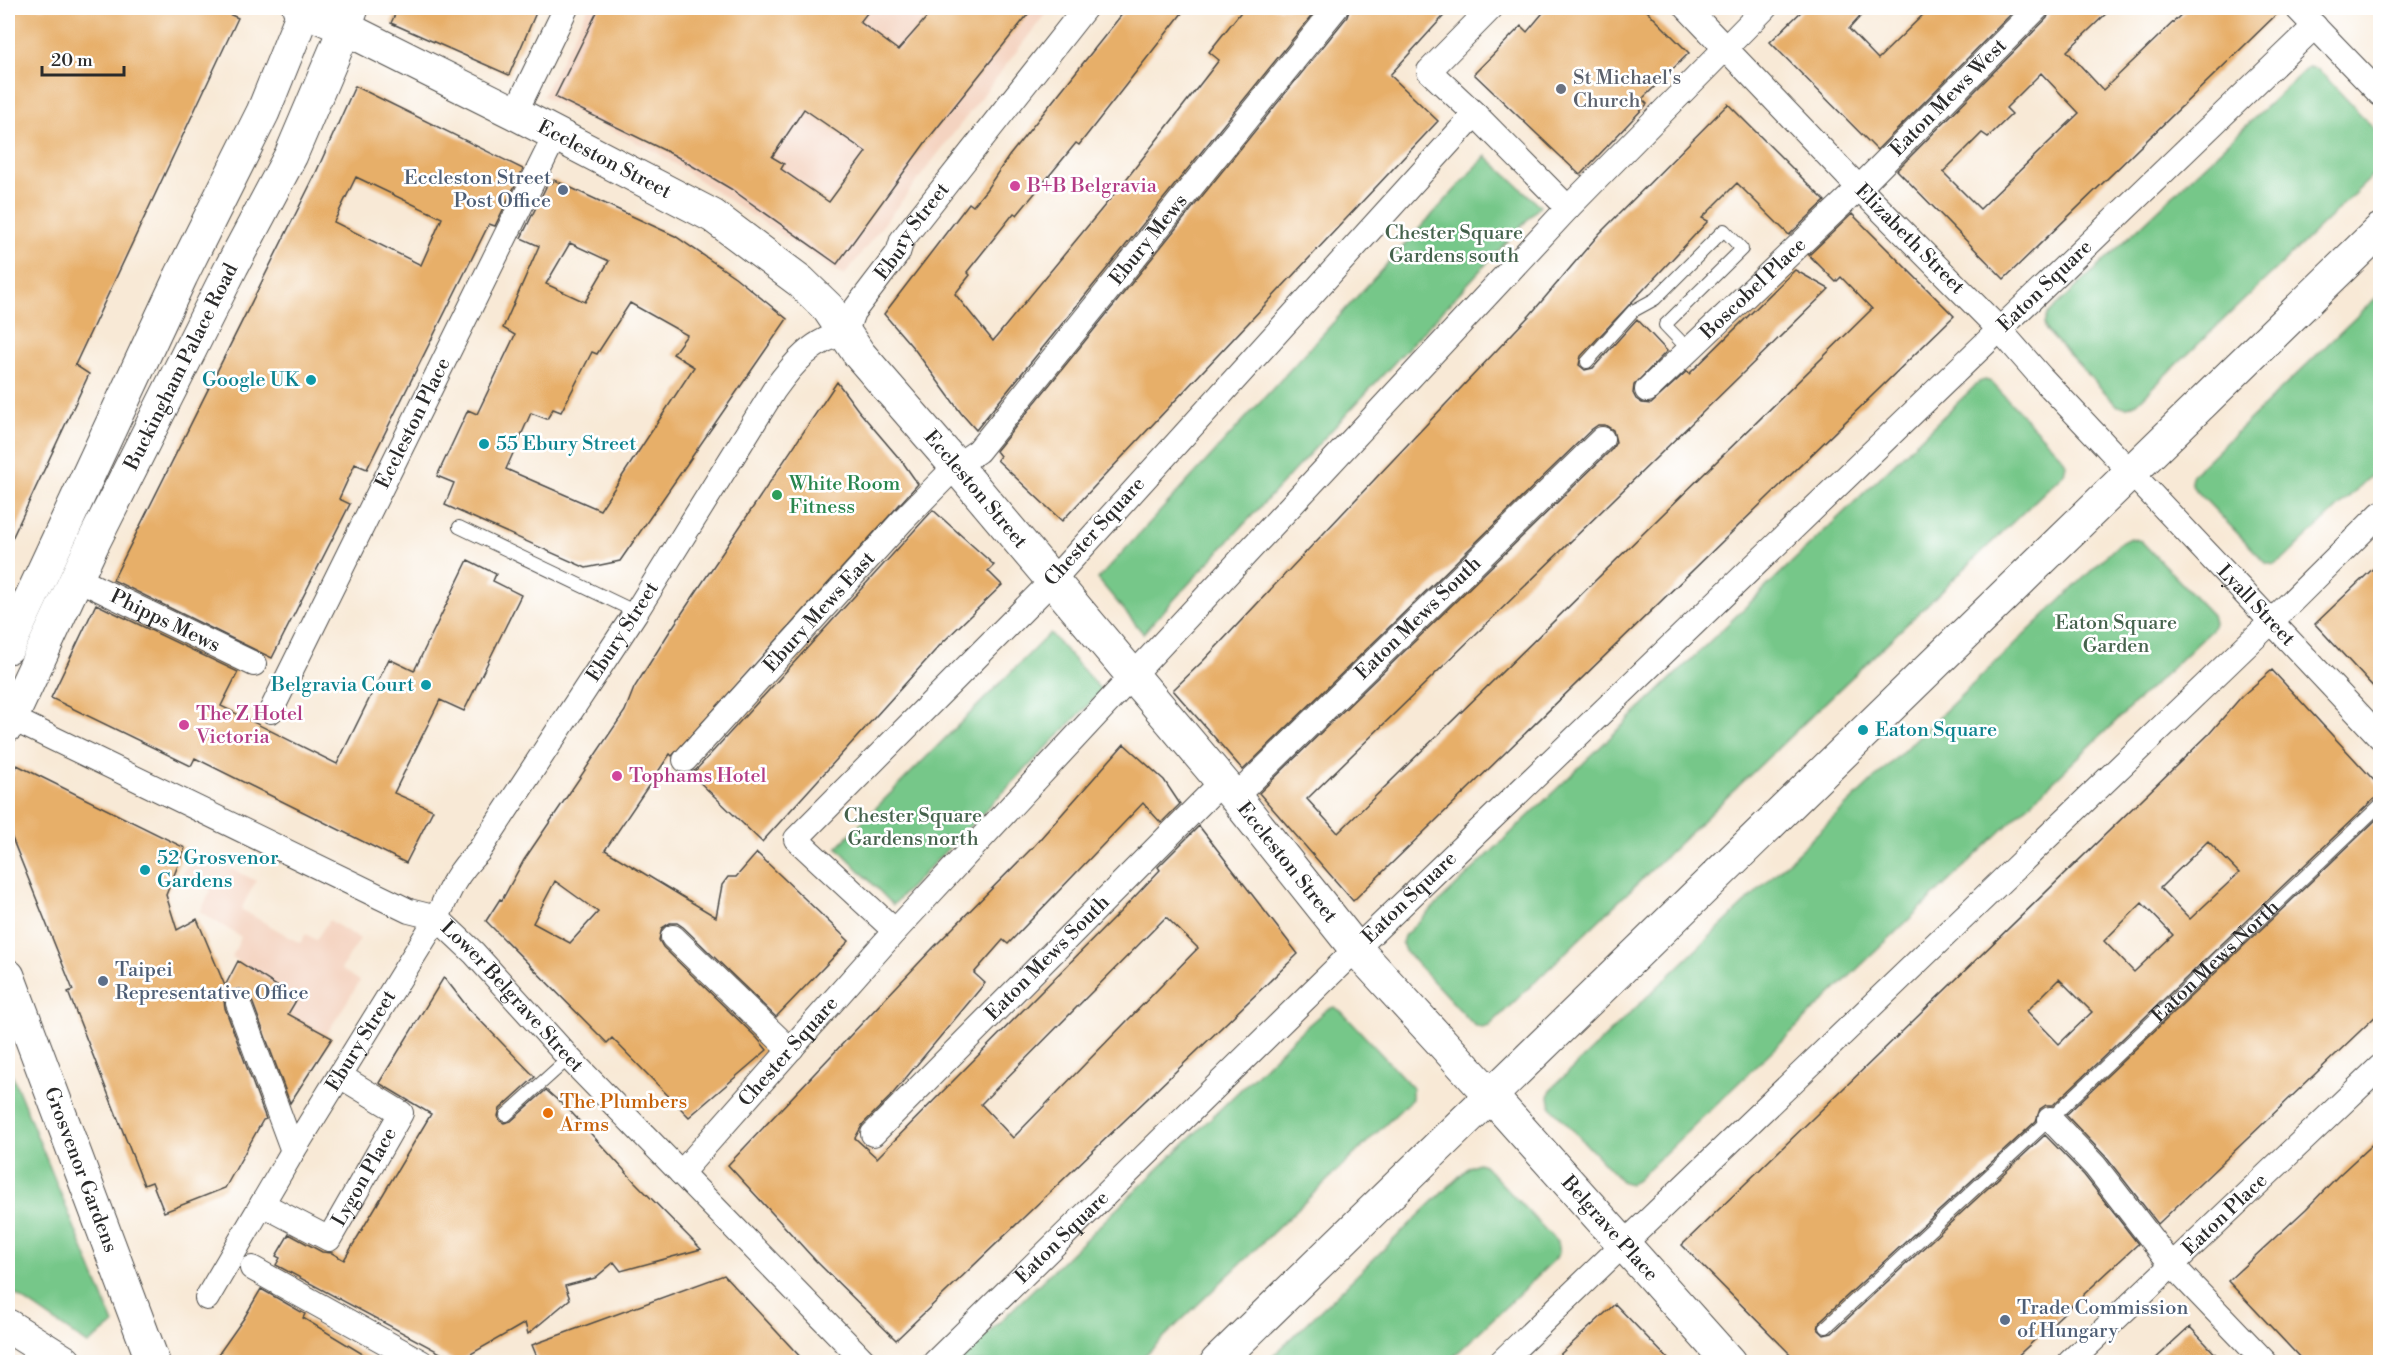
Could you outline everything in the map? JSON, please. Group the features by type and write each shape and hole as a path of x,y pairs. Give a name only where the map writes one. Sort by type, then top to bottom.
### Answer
{"main road":[{"name":"Eccleston Street","path":"303,8 348,18 555,136 713,216 800,281 828,308 858,354 956,466 1228,789 1356,949 1491,1096"},
{"name":"Buckingham Palace Road","path":"8,646 181,276 255,127 303,8"},
{"name":"Buckingham Palace Road","path":"9,721 76,578 291,155 348,18"},
{"path":"1217,1362 2380,230"},
{"name":"Grosvenor Gardens","path":"8,976 153,1362"},
{"name":"Belgrave Place","path":"1491,1096 1729,1362"},
{"path":"8,1326 65,1362"}],"street":[{"path":"515,113 566,8"},
{"name":"Ebury Street","path":"207,1298 293,1151 437,918 449,889 462,867 479,851 636,612 778,384 809,350 830,336 845,334 853,312 898,253 902,240 1085,8"},
{"name":"Ebury Mews","path":"956,466 978,451 1336,8"},
{"path":"1491,8 1429,71 1568,208"},
{"name":"Elizabeth Street","path":"1687,8 1859,188 1999,329 2041,377 2132,472"},
{"name":"Chester Square","path":"681,1173 895,931 1568,208 1765,8"},
{"name":"Eaton Mews West","path":"1859,188 2037,8"},
{"path":"2297,8 2380,94"},
{"name":"Eaton Square","path":"935,1362 1356,949 2315,26"},
{"name":"Chester Square","path":"895,931 796,839 1052,581 1475,114"},
{"name":"Eccleston Place","path":"271,711 555,136"},
{"name":"Boscobel Place","path":"1647,390 1859,188"},
{"name":"Eaton Mews South","path":"873,1134 1228,789 1602,439"},
{"name":"Ebury Mews East","path":"685,760 903,520 956,466"},
{"name":"Lyall Street","path":"2132,472 2380,737"},
{"path":"1502,1362 2272,621 2380,514"},
{"name":"Phipps Mews","path":"76,578 254,664"},
{"name":"Lower Belgrave Street","path":"9,721 409,911 437,918 474,953 569,1058 865,1362"},
{"path":"673,937 781,1041 792,1048"},
{"path":"238,1003 293,1151"},
{"name":"Eaton Place","path":"2070,1362 2380,1067"},
{"name":"Lygon Place","path":"262,1204 329,1239 401,1113 340,1076"},
{"path":"2050,1119 2095,1166 2171,1264 2265,1362"},
{"path":"252,1268 421,1362"}],"lane":[{"path":"1587,362 1634,311 1656,299 1724,230 1742,249 1665,325 1689,350"},
{"path":"459,527 636,612"},
{"name":"Eaton Mews North","path":"1826,1327 2050,1119 2380,805"},
{"path":"506,1115 569,1058"}],"shaded area":[{"path":"588,8 1050,8 844,276 658,153 543,96"},
{"path":"191,859 220,871 223,864 256,881 241,909 300,943 306,934 316,940 329,920 360,939 341,969 360,981 326,1035 288,1014 297,999 232,957 241,937 200,912 211,890 182,874"}],"green space":[{"path":"2308,67 2318,69 2380,135 2380,169 2137,403 2128,407 2118,406 2046,330 2044,324 2047,315"},
{"name":"Chester Square Gardens south","path":"1486,156 1540,206 1143,633 1098,579"},
{"path":"2380,294 2380,467 2282,561 2274,565 2266,563 2193,487 2191,480 2193,474"},
{"path":"1985,380 1991,382 2062,457 2066,464 2064,473 1489,1026 1482,1028 1474,1025 1405,951 1402,943 1404,936 1979,382"},
{"name":"Eaton Square Garden","path":"2130,538 2141,541 2212,615 2214,623 2211,630 1636,1181 1630,1184 1621,1181 1551,1107 1549,1097 1551,1089 2120,543"},
{"name":"Chester Square Gardens north","path":"1050,633 1102,691 893,905 837,847"},
{"path":"1334,1007 1341,1011 1412,1087 1412,1099 1138,1362 958,1362 1298,1034 1326,1010"},
{"path":"8,1065 114,1324 88,1344 8,1289"},
{"path":"1478,1163 1484,1165 1557,1242 1559,1253 1448,1362 1267,1362 1469,1167"}],"building":[{"path":"8,8 215,8 238,18 75,365 89,374 8,547"},
{"path":"398,8 538,8 509,75 391,23"},
{"path":"599,8 871,8 860,22 898,50 935,8 1033,8 925,143 837,264 731,189 674,155 555,97","holes":["804,109 866,152 829,202 781,169 784,164 772,157"]},
{"path":"1127,8 1186,8 1079,145 1076,143 1017,215 1014,213 967,272 970,275 955,294 993,341 1124,182 1219,60 1209,52 1244,8 1318,8 976,430 915,350 884,314 969,203 973,206 986,190 1009,156"},
{"path":"1350,8 1451,8 1390,75 1438,121 1062,521 997,460 1000,456 996,451 1347,17"},
{"name":"St Michael's Church","path":"1547,8 1644,8 1689,53 1642,99 1647,104 1580,175 1474,74 1521,26 1527,32"},
{"path":"1805,8 1868,8 1849,29 1878,59 1930,8 2017,8 1877,150 1770,42"},
{"path":"2051,8 2112,8 2067,51 2103,90 2188,8 2283,8 2004,279 1897,170 2047,18","holes":["2041,73 2079,113 1980,209 1943,172 1982,133 1988,137 2012,114 2006,108"]},
{"name":"Google UK","path":"355,86 523,169 495,226 489,224 367,469 355,464 339,499 350,504 272,658 113,580 314,177","holes":["356,177 442,218 421,265 334,222"]},
{"path":"1728,104 1825,201 1789,235 1737,183 1702,218 1708,221 1581,356 1579,365 1585,370 1593,368 1637,319 1667,351 1634,385 1633,393 1636,399 1642,403 1651,404 1687,371 1689,374 1795,270 1829,289 1307,799 1338,833 1872,309 1841,277 1836,282 1809,255 1852,214 1954,316 1353,901 1259,793 1612,449 1616,442 1613,430 1605,425 1598,425 1592,429 1243,770 1173,690 1530,315 1599,234"},
{"name":"55 Ebury Street","path":"554,180 675,236 735,277 787,319 620,561 586,568 445,505 454,483 437,476 468,410 477,414 515,335 503,328 539,246 521,238 549,181 552,183","holes":["570,243 609,261 585,302 546,284","630,303 687,335 673,354 694,367 600,510 506,469 531,413 547,419 553,409 561,412 592,352 597,354"]},
{"path":"837,382 918,484 672,756 670,754 605,850 716,917 722,885 728,877 736,877 757,853 849,941 776,1017 683,927 677,923 670,923 662,928 659,940 663,947 767,1050 689,1117 612,1038 607,1043 486,921 500,899 502,900 524,860 625,711 634,688","holes":["555,881 598,912 570,943 533,923"]},
{"path":"933,510 994,565 988,571 1002,585 942,643 762,842 690,773 696,770"},
{"path":"468,560 496,574 493,581 521,595 464,711 440,700 394,793 433,810 406,863 195,758 191,766 51,698 96,604 238,672 221,706 337,764 389,659 414,671"},
{"path":"2380,562 2380,694 2315,624"},
{"path":"2272,670 2380,787 2380,797 2374,799 2053,1105 2046,1105 2040,1109 2036,1121 1820,1321 1818,1329 1824,1335 1832,1333 2045,1135 2084,1175 2138,1244 2011,1362 1798,1362 1682,1245 2209,734 2242,696","holes":["2208,841 2239,873 2190,919 2160,888","2142,903 2173,935 2134,972 2104,941","2059,979 2092,1012 2059,1044 2027,1011"]},
{"path":"1124,744 1164,780 1180,804 1161,823 1143,803 1008,944 1003,940 974,973 985,983 890,1097 863,1124 855,1138 877,1158 1121,911 1160,870 1158,867 1199,826 1298,954 896,1340 815,1260 728,1165 933,948 1033,847","holes":["1166,917 1198,948 1013,1138 981,1104"]},
{"path":"17,765 185,848 166,895 177,930 197,919 225,986 238,961 297,999 288,1014 332,1038 290,1103 251,998 247,992 240,989 227,994 224,1001 225,1008 266,1119 263,1120 225,1188 164,1212 152,1182 144,1185 68,992 73,990 8,828 8,785"},
{"path":"2380,816 2380,1012 2158,1224 2106,1157 2066,1115"},
{"path":"444,977 469,1009 535,1077 500,1109 498,1116 500,1121 504,1123 511,1121 546,1090 572,1113 701,1249 621,1271 614,1262 595,1278 565,1286 570,1299 528,1334 525,1323 457,1362 276,1265 280,1258 276,1256 289,1234 322,1252 332,1253 344,1260 431,1114 379,1083"},
{"path":"2380,1137 2380,1355 2373,1362 2304,1362 2228,1281"},
{"path":"724,1275 805,1362 539,1362 532,1345"},
{"path":"261,1289 305,1314 303,1318 376,1362 213,1362"},
{"path":"1615,1304 1671,1362 1552,1362 1591,1326"},
{"path":"2190,1327 2223,1362 2152,1362"}],"place":[{"name":"St Michael's Church","path":"1561,89"},
{"name":"B+B Belgravia","path":"1015,186"},
{"name":"Eccleston Street Post Office","path":"563,190"},
{"name":"Google UK","path":"311,380"},
{"name":"55 Ebury Street","path":"484,444"},
{"name":"White Room Fitness","path":"777,495"},
{"name":"Belgravia Court","path":"426,685"},
{"name":"The Z Hotel Victoria","path":"184,725"},
{"name":"Eaton Square","path":"1863,730"},
{"name":"Tophams Hotel","path":"617,776"},
{"name":"52 Grosvenor Gardens","path":"145,870"},
{"name":"Taipei Representative Office","path":"103,981"},
{"name":"The Plumbers Arms","path":"548,1113"},
{"name":"Trade Commission of Hungary","path":"2005,1320"}]}
